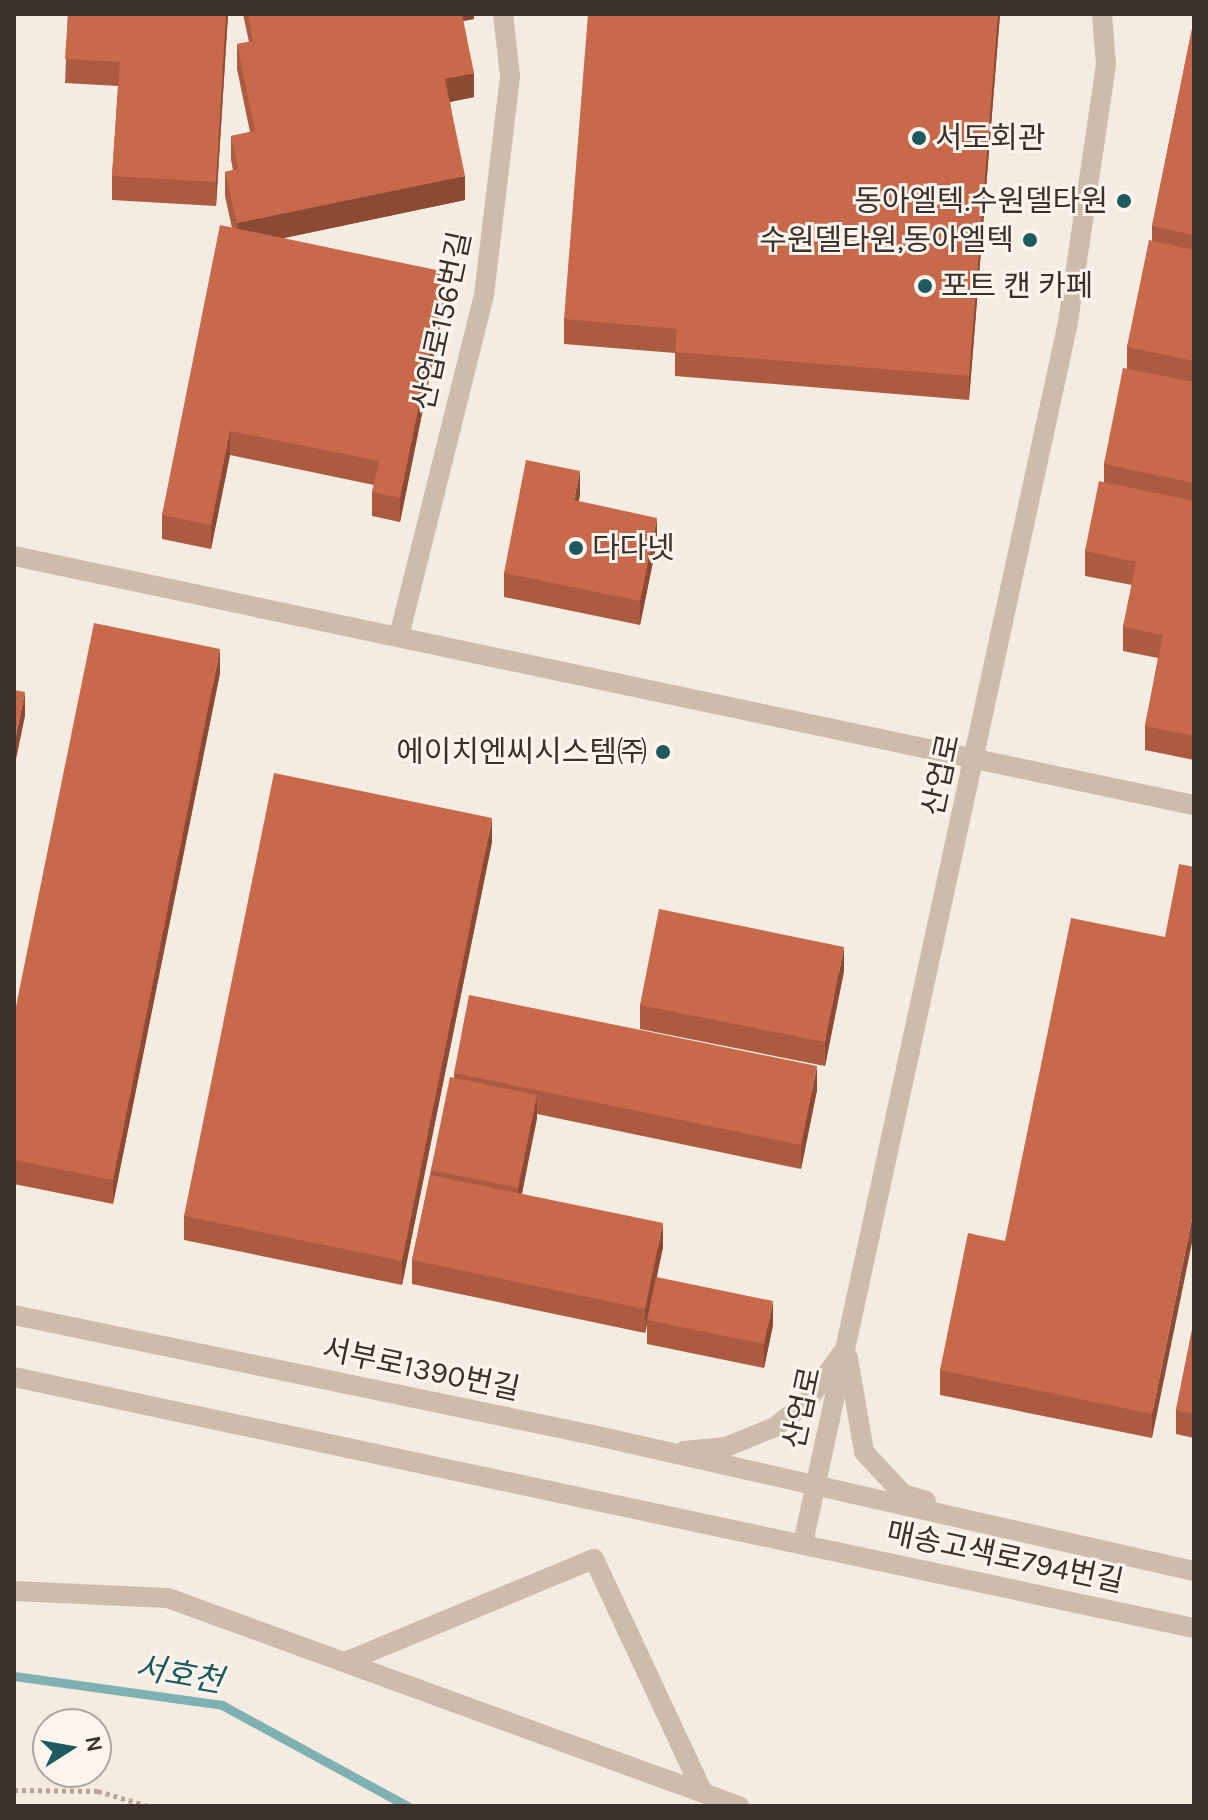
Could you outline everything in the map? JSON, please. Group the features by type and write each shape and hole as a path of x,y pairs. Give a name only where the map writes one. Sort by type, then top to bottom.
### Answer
{"street":[{"name":"산업로156번길","path":"399,636 484,295 510,76 503,14"},
{"name":"산업로","path":"803,1543 1068,322 1106,64 1102,14"},
{"path":"14,556 976,755 1194,805"},
{"name":"서부로1390번길","path":"14,1315 816,1487"},
{"path":"666,1453 726,1447 775,1427 806,1403 846,1346"},
{"path":"846,1346 864,1452 903,1494 1030,1534"},
{"path":"14,1377 803,1543"},
{"name":"매송고색로794번길","path":"816,1487 1194,1571"},
{"name":"매송고색로794번길","path":"803,1543 1194,1628"},
{"path":"345,1662 594,1559 703,1793"},
{"path":"14,1591 168,1598 739,1806"}],"path":[{"path":"14,1790 98,1791 148,1806"}],"building":[{"path":"68,14 226,14 216,182 112,176 120,62 65,59"},
{"path":"248,14 462,14 474,73 445,79 465,176 237,223 225,172 238,169 231,136 255,131 237,44 253,41"},
{"path":"588,14 998,14 969,376 675,352 677,329 564,319"},
{"path":"1194,19 1194,235 1152,226"},
{"path":"220,225 446,272 400,498 372,492 379,461 230,431 211,525 162,515"},
{"path":"1149,240 1194,250 1194,361 1127,347"},
{"path":"1123,368 1194,382 1194,483 1104,464"},
{"path":"526,460 580,471 574,500 657,518 640,601 504,573"},
{"path":"1099,481 1194,501 1194,736 1145,726 1163,635 1123,627 1136,562 1085,551"},
{"path":"94,623 220,649 113,1180 14,1160 14,1016"},
{"path":"14,690 25,692 14,745"},
{"path":"274,773 492,818 402,1261 184,1216"},
{"path":"1179,864 1194,867 1194,1209 1152,1414 940,1370 968,1233 1005,1241 1071,918 1165,937"},
{"path":"659,909 844,947 825,1042 640,1005"},
{"path":"469,995 817,1066 801,1145 454,1073"},
{"path":"450,1077 537,1095 518,1188 431,1170"},
{"path":"430,1175 663,1223 645,1309 412,1260"},
{"path":"656,1277 773,1301 764,1344 647,1320"},
{"path":"1194,1320 1194,1414 1176,1410"}],"waterway":[{"name":"서호천","path":"14,1676 222,1705 407,1806"}],"place":[{"name":"서도회관","path":"919,138"},
{"name":"동아엘텍.수원델타원","path":"1124,201"},
{"name":"수원델타원,동아엘텍","path":"1030,240"},
{"name":"포트 캔 카페","path":"925,286"},
{"name":"다다넷","path":"576,548"},
{"name":"에이치엔씨시스템㈜","path":"663,752"}]}
